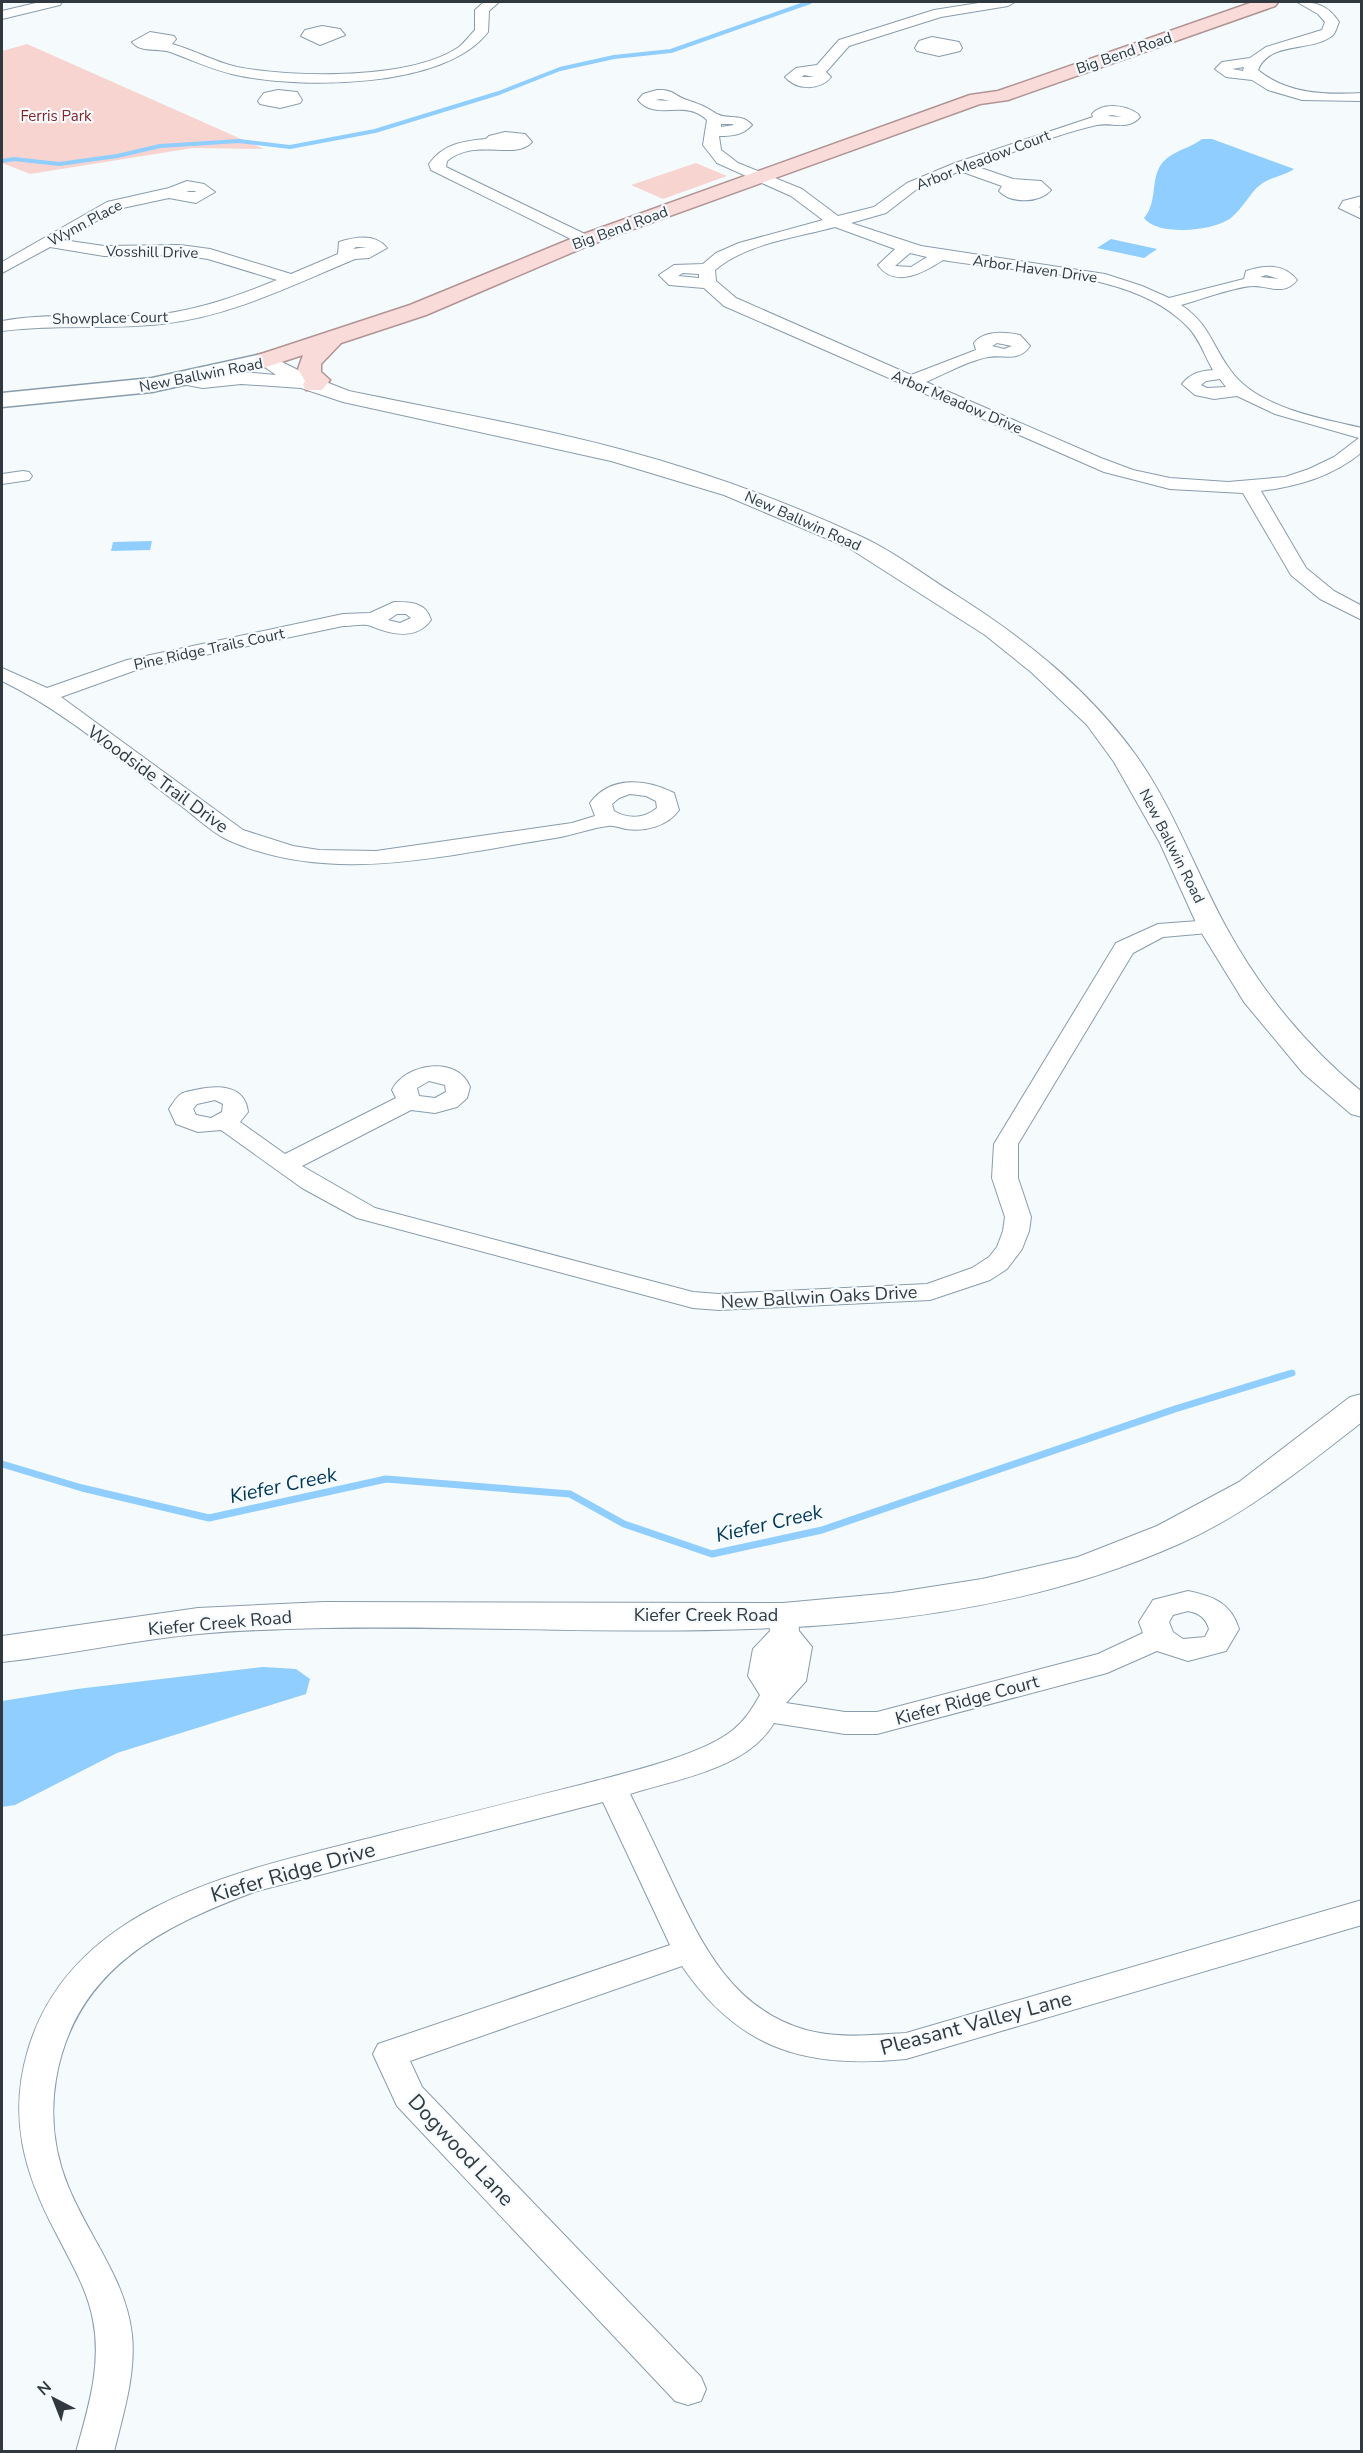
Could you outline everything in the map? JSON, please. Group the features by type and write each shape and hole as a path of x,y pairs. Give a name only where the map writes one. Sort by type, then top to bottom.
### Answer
{"main road":[{"name":"Big Bend Road","path":"977,99 986,91 1244,2"},
{"name":"Big Bend Road","path":"266,360 418,310 585,240 977,99 1001,96 1269,2"},
{"path":"314,385 319,380 311,375 309,362 313,355 333,338"},
{"name":"New Ballwin Road","path":"2,400 111,391 189,379 266,360"}],"street":[{"path":"2,15 55,2"},
{"path":"162,45 224,68 295,78 371,75 442,59 467,46 479,35 484,21 482,10 492,2"},
{"path":"816,72 829,63 837,46 939,13 1008,2"},
{"path":"1303,2 1329,17 1332,22 1328,32 1306,42 1273,48 1261,53 1254,69 1266,84 1286,91 1331,97 1362,97"},
{"path":"888,29 927,42"},
{"path":"284,94 314,50"},
{"name":"Arbor Haven Drive","path":"677,103 703,109 714,125 711,146 714,153 730,165 794,190 838,222 906,248 940,255 1095,276 1120,283 1166,304 1193,321 1203,334 1223,374 1240,390 1300,417 1362,434"},
{"name":"Arbor Meadow Court","path":"838,222 880,210 917,183 960,166 1068,128 1101,120"},
{"path":"493,143 448,152 437,164 440,170 585,240"},
{"path":"960,166 1011,184"},
{"name":"Wynn Place","path":"2,268 113,205 174,192"},
{"path":"1362,201 1349,204 1347,207 1362,214"},
{"name":"Arbor Meadow Drive","path":"838,222 745,246 722,256 708,276 730,302 910,382 1140,477 1194,486 1249,487 1277,483 1333,467 1362,443"},
{"name":"Vosshill Drive","path":"48,242 104,251 180,250 210,254 290,279"},
{"path":"906,248 888,262 886,265 890,270 914,272 940,255"},
{"name":"Showplace Court","path":"2,326 44,319 144,320 187,315 234,303 352,254"},
{"path":"1166,304 1255,282"},
{"path":"910,382 988,351"},
{"name":"New Ballwin Road","path":"266,360 314,385 386,407 560,441 676,471 732,489 857,543 994,630 1040,667 1096,720 1126,760 1173,843 1212,927 1258,1002 1312,1067 1362,1108"},
{"path":"1223,374 1195,378 1191,384 1197,390 1210,393 1240,390"},
{"path":"189,379 203,382 255,379 314,385"},
{"path":"2,480 23,476"},
{"path":"1249,487 1298,572 1327,595 1362,614"},
{"name":"Pine Ridge Trails Court","path":"46,695 134,664 343,620 377,619"},
{"name":"Woodside Trail Drive","path":"2,674 46,695 235,835 290,852 319,857 385,857 573,829 610,819"},
{"name":"New Ballwin Oaks Drive","path":"225,1122 284,1165 345,1204 366,1213 693,1300 719,1302 930,1292 981,1274 998,1263 1009,1250 1018,1217 1005,1178 1006,1144 1124,948 1158,931 1212,927"},
{"path":"284,1165 410,1101"},
{"name":"Kiefer Creek Road","path":"2,1649 198,1621 324,1615 784,1625 982,1592 1086,1567 1169,1535 1251,1490 1362,1405"},
{"name":"Kiefer Ridge Drive","path":"95,2451 112,2382 114,2351 111,2318 98,2284 44,2169 38,2141 36,2106 39,2066 53,2026 78,1984 115,1947 161,1916 210,1894 252,1880 612,1788 712,1756 741,1740 791,1681 796,1647 784,1625"},
{"name":"Kiefer Ridge Court","path":"772,1703 845,1723 877,1723 1107,1662 1160,1638"},
{"name":"Pleasant Valley Lane","path":"612,1788 689,1951 704,1975 726,1999 770,2031 798,2043 866,2051 906,2046 1362,1912"},
{"name":"Dogwood Lane","path":"688,2389 409,2096 390,2054 689,1951"}],"green space":[{"name":"Ferris Park","path":"27,44 264,149 193,148 30,174 2,163 2,51"},
{"path":"696,163 727,176 663,199 631,185"}],"water":[{"path":"1202,139 1212,139 1294,169 1260,185 1236,213 1224,222 1187,230 1161,228 1151,224 1144,218 1151,206 1159,168 1173,154"},
{"path":"1111,239 1157,249 1144,258 1097,248"},
{"path":"152,541 150,550 111,551 113,542"},
{"path":"263,1667 296,1669 310,1679 306,1694 117,1753 15,1805 2,1807 2,1701 77,1689"}],"waterway":[{"path":"2,161 14,159 59,164 117,156 160,146 239,141 290,147 375,131 499,93 560,69 614,57 671,51 810,2"},
{"name":"Kiefer Creek","path":"2,1464 82,1488 209,1518 386,1479 570,1494 624,1524 712,1554 822,1530 1175,1409 1292,1373"}]}
